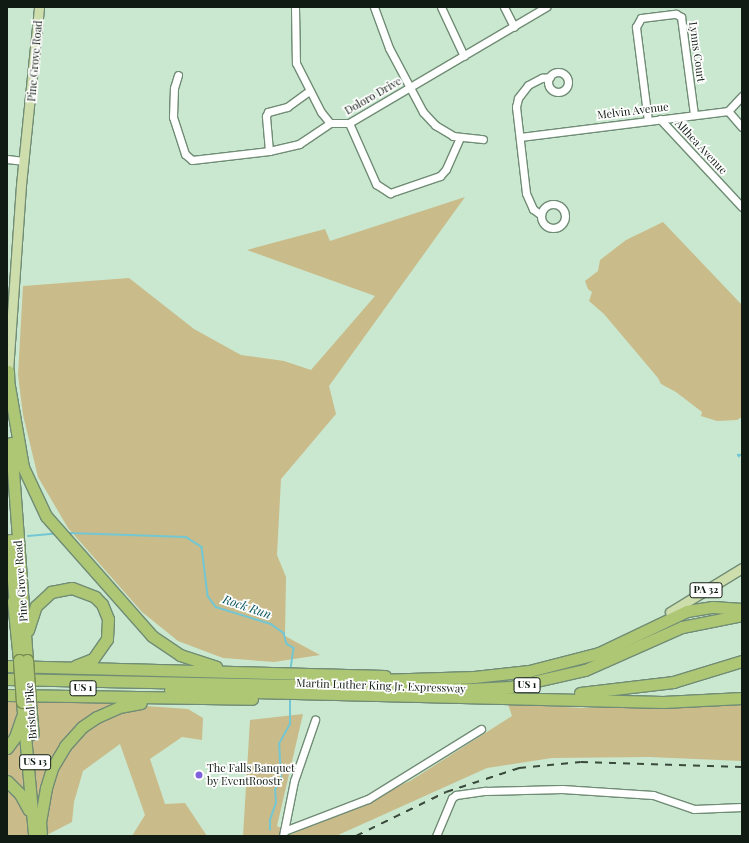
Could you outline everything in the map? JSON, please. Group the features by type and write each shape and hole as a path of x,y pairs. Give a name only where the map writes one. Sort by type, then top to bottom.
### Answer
{"highway":[{"name":"Pine Grove Road","path":"8,371 8,391 26,648"},
{"path":"8,391 23,467 36,498 52,523 139,623 166,647 202,664 254,672 279,685 300,686 510,674 569,661 613,648 687,611 713,607 742,609"},
{"name":"Pine Grove Road","path":"7,493 15,607"},
{"path":"7,583 15,607"},
{"path":"26,648 31,616 43,597 62,589 86,592 95,597 104,609 109,624 107,639 93,659 64,668"},
{"name":"US 13","path":"15,607 23,660"},
{"path":"569,661 623,638 670,612"},
{"name":"Martin Luther King Jr. Expressway","path":"300,686 472,689 523,685 584,670 682,627 742,615"},
{"name":"Bristol Pike","path":"26,648 23,660 36,823"},
{"path":"528,697 654,685 709,673 742,661"},
{"path":"7,666 254,672"},
{"name":"US 1","path":"7,679 279,685"},
{"path":"36,823 52,768 65,746 82,727 104,713 128,705 200,699 279,685 568,704 663,702"},
{"name":"US 1","path":"7,686 279,685"},
{"name":"Martin Luther King Jr. Expressway","path":"300,686 663,702 742,698"},
{"path":"7,695 200,699"},
{"name":"US 13","path":"26,702 23,714 36,823 41,836"},
{"path":"7,748 15,737 23,714"},
{"path":"7,781 24,799 36,823"},
{"name":"US 13","path":"34,836 36,823"}],"main road":[{"name":"Pine Grove Road","path":"8,371 24,161 30,114 39,7"},
{"name":"Pine Grove Road","path":"21,207 30,136 30,114"},
{"name":"PA 32","path":"670,612 742,568"}],"street":[{"path":"295,7 296,63 309,91 330,124"},
{"path":"374,7 389,48 410,88 430,120 444,131 460,138 483,138"},
{"path":"441,7 464,56"},
{"path":"504,7 514,27"},
{"name":"Doloro Drive","path":"178,75 174,88 173,117 186,154 192,160 269,151 299,144 330,124 349,123 546,7"},
{"name":"Lynns Court","path":"648,121 636,25 639,20 649,17 676,14 682,20 694,115"},
{"path":"541,215 533,209 526,193 516,107 518,98 528,85 542,78 550,78"},
{"path":"269,151 266,116 268,112 287,107 309,91"},
{"path":"742,96 728,111 742,127"},
{"name":"Melvin Avenue","path":"520,136 728,111"},
{"name":"Althea Avenue","path":"660,119 742,207"},
{"path":"349,123 376,184 390,193 440,176 446,169 460,138"},
{"path":"7,159 24,161"},
{"path":"283,833 294,781 315,720"},
{"path":"283,833 368,799 481,729"},
{"path":"436,836 452,798 456,795 486,791 562,789 653,796 694,809 742,808"}],"shaded area":[{"path":"465,197 329,386 336,414 281,479 277,555 286,577 285,636 320,655 274,662 223,658 178,641 142,612 68,528 38,477 23,415 18,375 23,286 129,278 194,329 241,355 284,361 311,370 375,296 247,250 325,229 330,241"},
{"path":"663,222 742,305 742,417 737,420 717,421 701,416 702,412 676,392 661,384 658,378 604,314 589,301 592,292 588,289 585,281 598,271 600,260 626,240"},
{"path":"7,701 104,703 188,709 203,718 202,740 182,737 150,759 165,804 185,803 207,836 132,836 145,815 120,744 83,771 74,802 72,822 45,836 7,836"},
{"path":"742,703 742,761 649,757 552,758 487,768 336,836 243,836 250,720 303,714 277,826 292,834 410,781 512,716 508,704 583,708"}],"waterway":[{"path":"739,457 738,455 742,455"},
{"name":"Rock Run","path":"70,533 186,537 202,547 208,596 216,607 271,624 284,633 287,644 294,648 291,670"},
{"name":"Rock Run","path":"28,536 53,534"},
{"name":"Rock Run","path":"270,830 270,820 276,803 275,790 281,779 279,744 290,724 290,697"}],"railway":[{"path":"356,836 446,792 519,768 581,762 742,767"}],"place":[{"name":"The Falls Banquet by EventRoostr","path":"199,775"}]}
